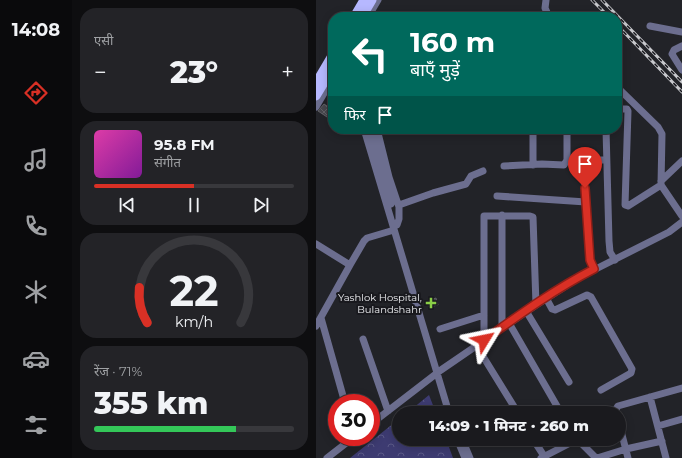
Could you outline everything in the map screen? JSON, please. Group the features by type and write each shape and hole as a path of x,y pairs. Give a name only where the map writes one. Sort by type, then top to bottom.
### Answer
{"main road":[{"path":"357,12 364,0"},
{"path":"370,12 372,0"},
{"path":"316,83 328,63"},
{"path":"316,96 328,76"}],"street":[{"path":"371,12 378,0"},
{"path":"546,0 545,8 547,12"},
{"path":"650,26 682,32"},
{"path":"682,46 674,50 672,54 682,70"},
{"path":"316,107 328,87"},
{"path":"622,92 658,127 662,134 661,183 682,216"},
{"path":"622,109 627,109 628,111 625,205 628,206 661,183 682,161"},
{"path":"366,134 439,371 452,406"},
{"path":"372,134 395,226"},
{"path":"316,326 364,241 367,238 395,226 400,213 378,134"},
{"path":"533,134 533,165"},
{"path":"504,166 564,165 567,160 567,134"},
{"path":"606,134 609,247 615,260"},
{"path":"567,160 606,160"},
{"path":"583,160 592,264"},
{"path":"399,205 433,193 466,184 471,176 483,171"},
{"path":"497,196 586,202"},
{"path":"484,340 483,218 485,215 530,216 533,219 536,305"},
{"path":"502,216 502,327"},
{"path":"380,417 439,371 476,345 580,277 592,264 615,260 669,232 682,222"},
{"path":"316,244 350,266"},
{"path":"546,298 552,309 555,310 587,295 591,297 632,369 631,373 601,390"},
{"path":"526,311 569,382"},
{"path":"440,328 484,316"},
{"path":"321,318 342,394"},
{"path":"509,323 557,406"},
{"path":"363,339 388,410"},
{"path":"476,345 514,406"},
{"path":"439,371 447,406"},
{"path":"618,406 682,388"},
{"path":"650,397 666,458"},
{"path":"658,426 682,419"},
{"path":"585,446 597,458 626,449 662,441"},
{"path":"327,458 342,446"},
{"path":"460,446 465,458"},
{"path":"465,446 470,458"},
{"path":"536,446 542,457 564,446"},
{"path":"625,446 628,458"}],"green space":[{"path":"429,395 433,406 416,406"},
{"path":"392,425 392,446 449,446 453,458 350,458 365,446 380,446 380,434"}],"building":[{"path":"324,104 328,107 328,118 318,111"},
{"path":"436,298 438,305 429,307 428,301"}],"railway":[{"path":"592,0 604,12"},
{"path":"602,0 614,12"},
{"path":"622,20 682,82"},
{"path":"622,30 682,92"}],"place":[{"name":"Yashlok Hospital, Bulandshahr","path":"431,303"}],"route":[{"path":"484,340 546,298 594,269 590,260 585,188"}]}
